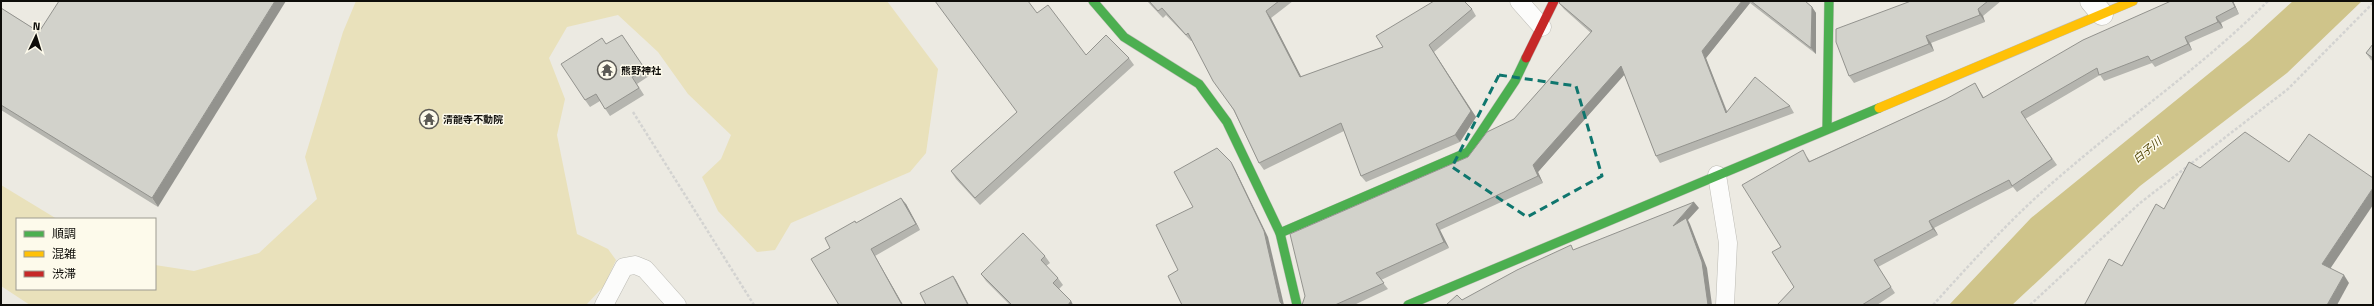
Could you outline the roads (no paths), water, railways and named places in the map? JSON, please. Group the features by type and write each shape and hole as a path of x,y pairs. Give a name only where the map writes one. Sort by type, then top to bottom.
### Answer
{"street":[{"path":"1093,1 1111,24 1124,37 1200,84 1227,122 1280,234 1297,305"},
{"path":"1280,234 1468,152 1515,81 1554,1"},
{"path":"1827,129 1828,1"},
{"path":"1408,305 1827,129 2097,8 2133,1"}],"lane":[{"path":"1519,1 1542,27"},
{"path":"1717,175 1728,243 1725,305"},
{"path":"604,305 624,267 635,265 645,269 677,305"}],"water":[{"name":"白子川","path":"2293,1 2362,1 2287,73 2140,186 2012,305 1949,305 2031,218 2249,41"}],"place":[{"name":"熊野神社","path":"607,70"},
{"name":"清龍寺不動院","path":"429,119"}]}
